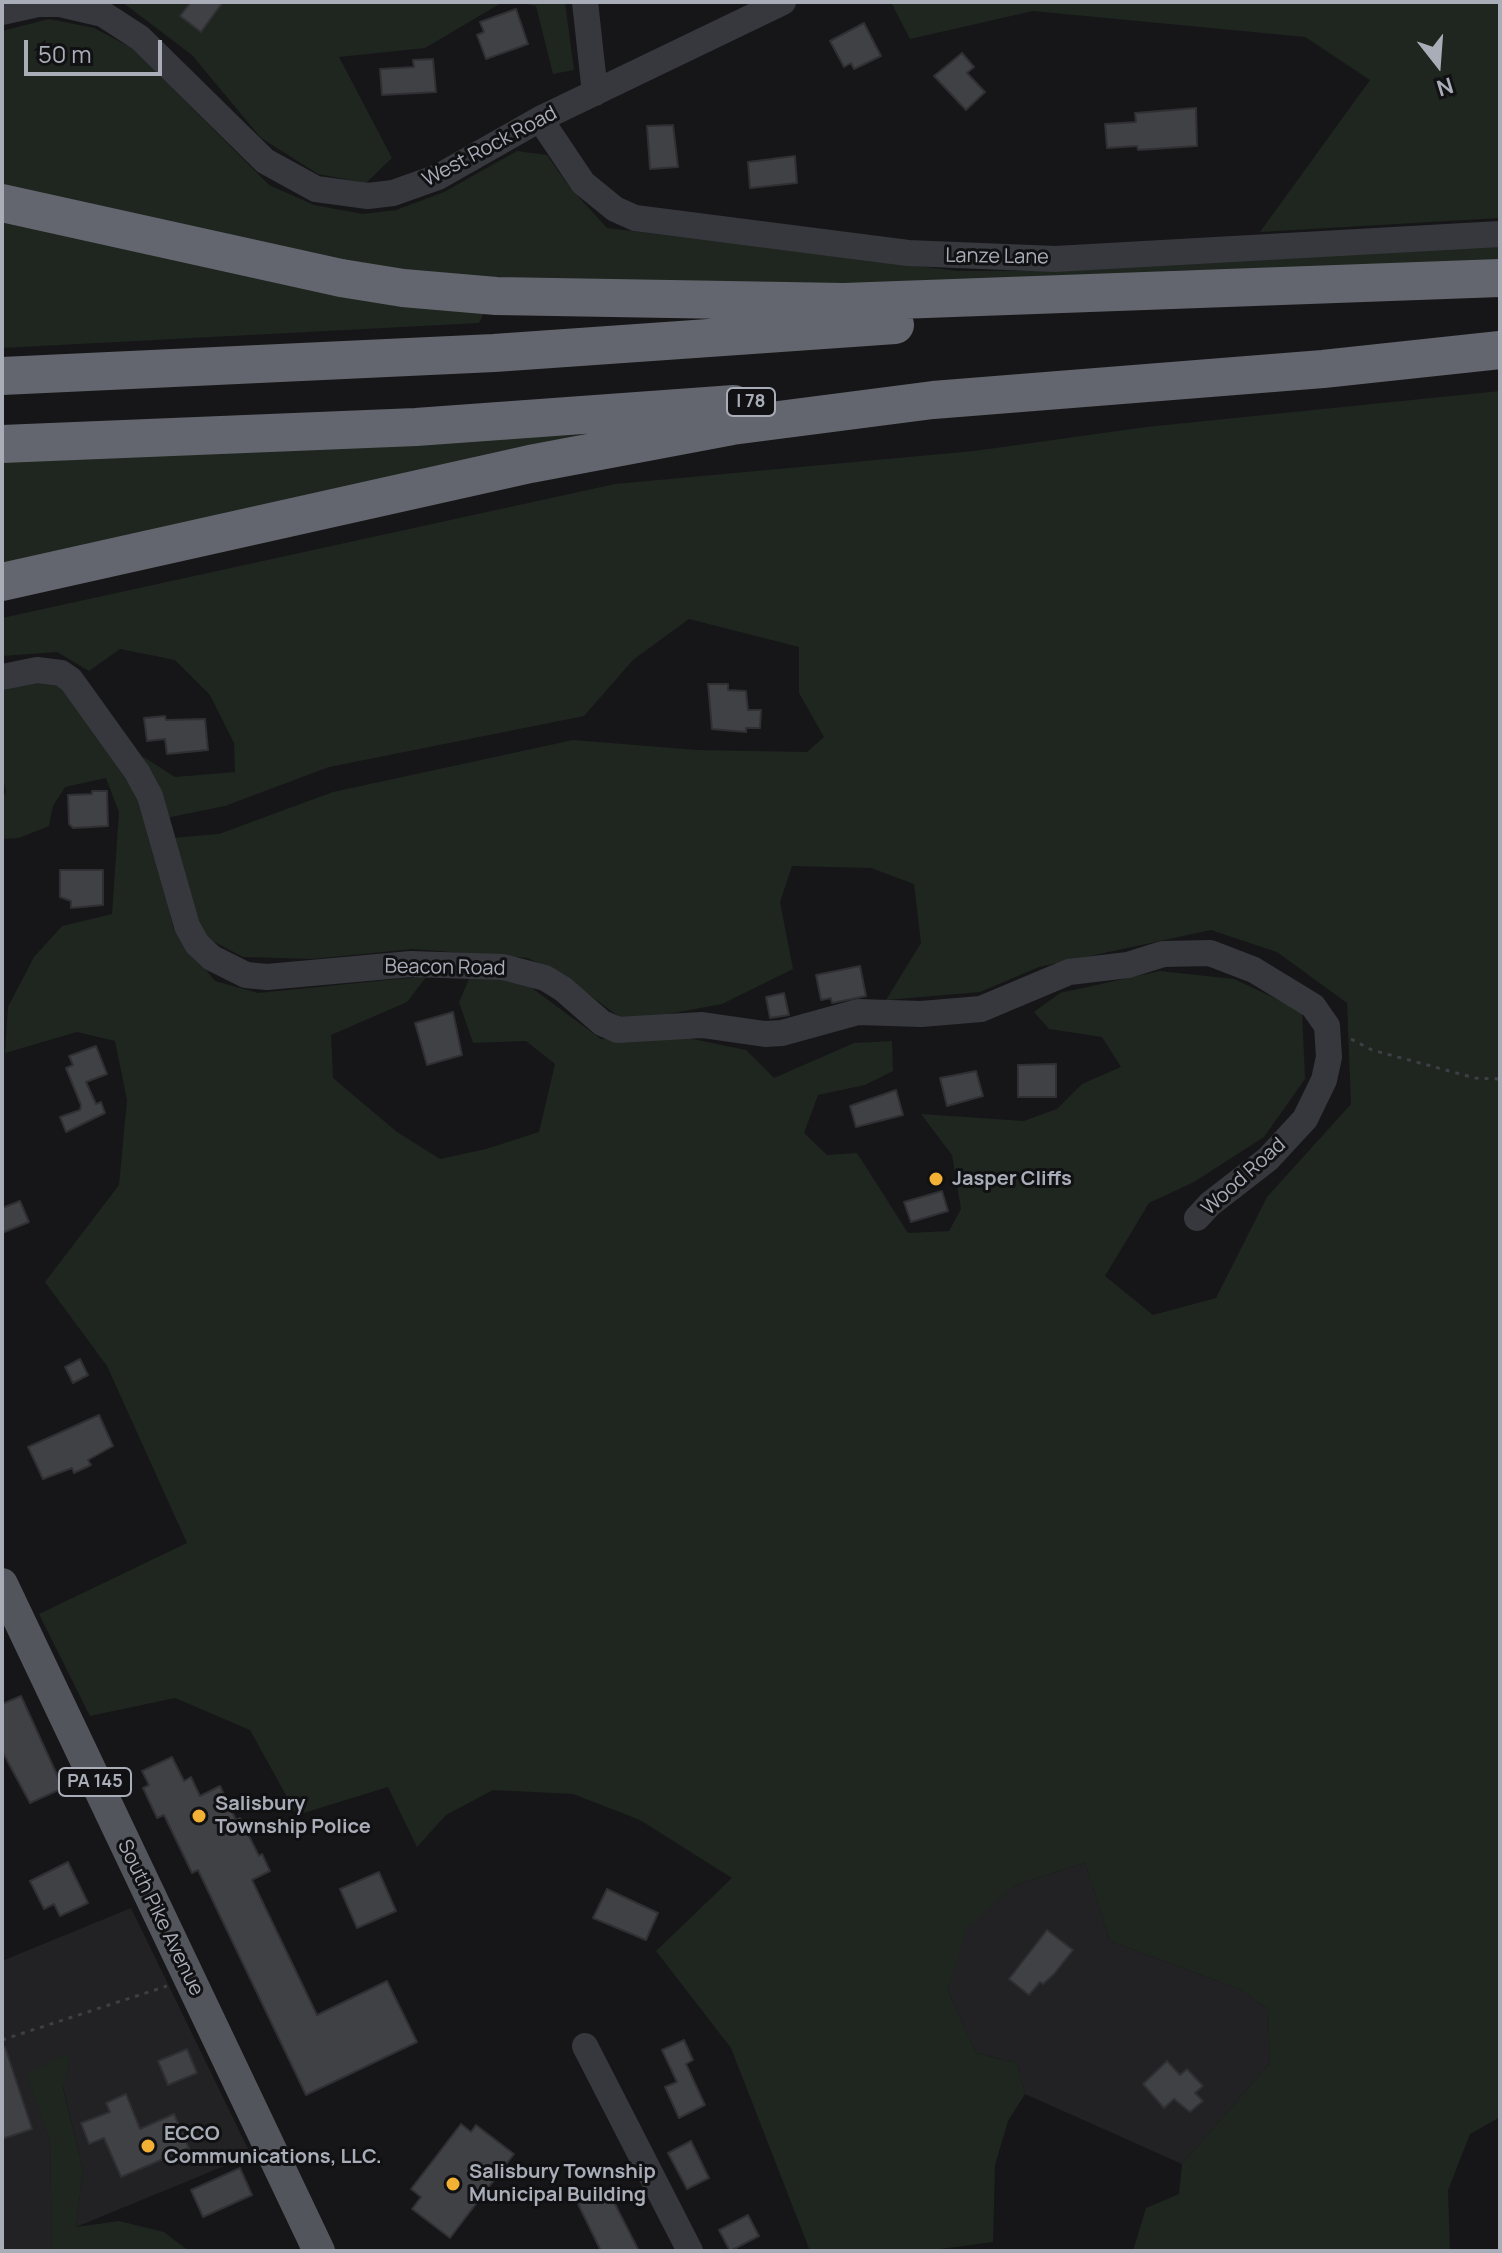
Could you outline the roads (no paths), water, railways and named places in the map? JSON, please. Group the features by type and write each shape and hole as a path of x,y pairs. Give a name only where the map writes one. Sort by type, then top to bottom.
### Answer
{"highway":[{"path":"2,203 341,278 403,288 496,296 844,302 1500,280"},
{"path":"2,376 494,353 1500,280"},
{"path":"2,582 530,464 732,426 933,400 1323,369 1500,348"},
{"name":"I 78","path":"2,444 432,426 1500,348"}],"main road":[{"name":"South Pike Avenue","path":"2,1584 319,2251"}],"street":[{"path":"585,2 595,93"},
{"name":"West Rock Road","path":"2,12 38,4 60,4 103,14 140,38 265,161 292,178 341,195 368,196 414,187 540,119 783,2"},
{"name":"Lanze Lane","path":"540,119 583,183 615,209 635,218 928,256 1055,259 1500,234"},
{"name":"Beacon Road","path":"2,677 37,670 61,673 71,680 137,772 150,796 187,926 197,944 227,968 246,975 267,977 411,964 503,967 545,978 563,989 602,1023 618,1030 702,1025 765,1034 782,1033 858,1012 921,1014 981,1009 1069,972 1128,965 1163,954 1210,953 1254,970 1320,1016"},
{"name":"Wood Road","path":"1197,1218 1210,1204 1268,1159 1305,1119 1324,1080 1329,1057 1320,1016"},
{"path":"585,2046 690,2251"}],"place":[{"name":"Jasper Cliffs","path":"936,1179"},
{"name":"Salisbury Township Police","path":"199,1816"},
{"name":"ECCO Communications, LLC.","path":"148,2146"},
{"name":"Salisbury Township Municipal Building","path":"453,2184"}]}
